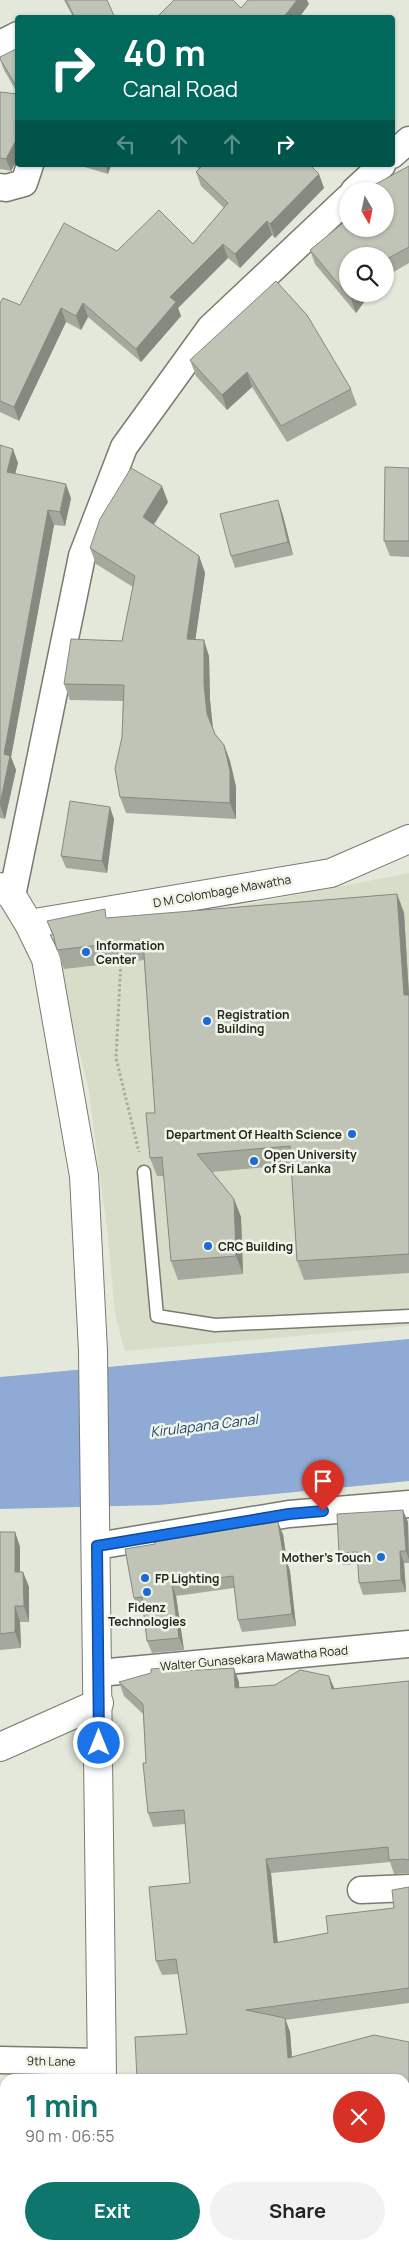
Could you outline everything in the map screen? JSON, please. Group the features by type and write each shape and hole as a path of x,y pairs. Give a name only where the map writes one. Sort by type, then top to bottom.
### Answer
{"main road":[{"name":"D M Colombage Mawatha","path":"29,924 331,873 409,839"},
{"path":"6,892 29,924 46,959 84,1176 94,1351 99,1703 101,2070"},
{"path":"0,1747 99,1703"}],"street":[{"path":"0,44 15,36"},
{"path":"395,152 409,140"},
{"path":"0,188 24,183 29,167"},
{"path":"364,182 380,167"},
{"path":"6,892 82,556 124,447 210,328 339,206"},
{"path":"97,1543 289,1514 409,1504"},
{"name":"Walter Gunasekara Mawatha Road","path":"98,1673 409,1644"},
{"path":"361,1890 409,1888"},
{"name":"9th Lane","path":"0,2060 101,2070"}],"lane":[{"path":"144,1172 157,1316 215,1325 409,1316"}],"path":[{"path":"122,956 116,1058 144,1172"}],"shaded area":[{"name":"Open University of Sri Lanka","path":"409,873 409,1326 125,1351 115,1315 108,1237 88,1085 49,938 110,926 177,918"}],"water":[{"name":"Kirulapana Canal","path":"409,1339 409,1481 159,1505 0,1509 0,1377"}],"building":[{"path":"66,0 107,0 114,15 74,15"},
{"path":"174,0 233,0 241,8 248,0 297,0 285,15 159,15"},
{"path":"15,50 15,84 0,59 0,57"},
{"path":"0,92 15,94 15,142 6,159 0,158"},
{"path":"409,166 409,247 394,255 394,247 339,247 339,285 310,250 339,226 339,238 394,238 394,182 380,182"},
{"path":"201,167 312,167 319,174 270,224 267,221 235,254 223,244 170,297 176,302 136,349 83,303 76,316 61,308 14,407 0,401 0,303 3,298 20,305 64,223 117,251 159,210 193,244 228,203 196,172"},
{"path":"276,281 307,315 351,389 281,426 247,372 222,395 190,360"},
{"path":"0,445 13,449 7,472 66,484 60,512 48,510 4,754 10,756 0,804"},
{"path":"385,467 409,468 409,541 384,541"},
{"path":"131,468 162,486 143,517 199,556 187,639 204,640 204,684 207,714 215,734 224,745 230,771 230,803 120,797 115,769 122,737 124,685 64,684 71,639 122,641 135,576 90,548 100,519"},
{"path":"278,500 288,542 231,556 220,514"},
{"path":"70,801 110,807 102,861 61,856"},
{"name":"Open University of Sri Lanka","path":"397,894 404,995 409,995 409,1254 297,1261 290,1146 197,1154 234,1199 236,1256 171,1261 162,1157 150,1158 146,1113 155,1113 143,940 57,950 47,921 105,909 106,918"},
{"path":"403,1510 406,1551 400,1551 401,1580 359,1583 357,1552 339,1553 337,1514"},
{"path":"278,1522 284,1559 286,1559 292,1614 238,1620 233,1576 172,1584 179,1638 147,1641 142,1597 134,1598 125,1549 155,1544 154,1539 222,1527 222,1530"},
{"path":"0,1532 15,1532 15,1572 23,1572 24,1606 15,1606 15,1632 0,1634"},
{"path":"183,1666 183,1671 234,1668 235,1688 275,1685 300,1670 329,1676 332,1689 409,1681 409,1860 389,1860 388,1847 266,1859 274,1943 328,1933 326,1916 394,1908 392,1890 409,1887 409,1988 246,2010 285,2018 288,2058 374,2035 409,2042 409,2074 137,2074 135,2037 187,2034 176,1959 156,1961 149,1887 190,1883 184,1810 148,1813 143,1763 146,1763 143,1704 119,1682 151,1673 151,1669"}],"place":[{"name":"Information Center","path":"86,952"},
{"name":"Registration Building","path":"207,1021"},
{"name":"Department Of Health Science","path":"352,1134"},
{"name":"Open University of Sri Lanka","path":"254,1161"},
{"name":"CRC Building","path":"208,1246"},
{"name":"Mother's Touch","path":"381,1557"},
{"name":"FP Lighting","path":"145,1578"},
{"name":"Fidenz Technologies","path":"147,1592"}],"route":[{"path":"99,1743 97,1546 289,1514 323,1511"}]}
